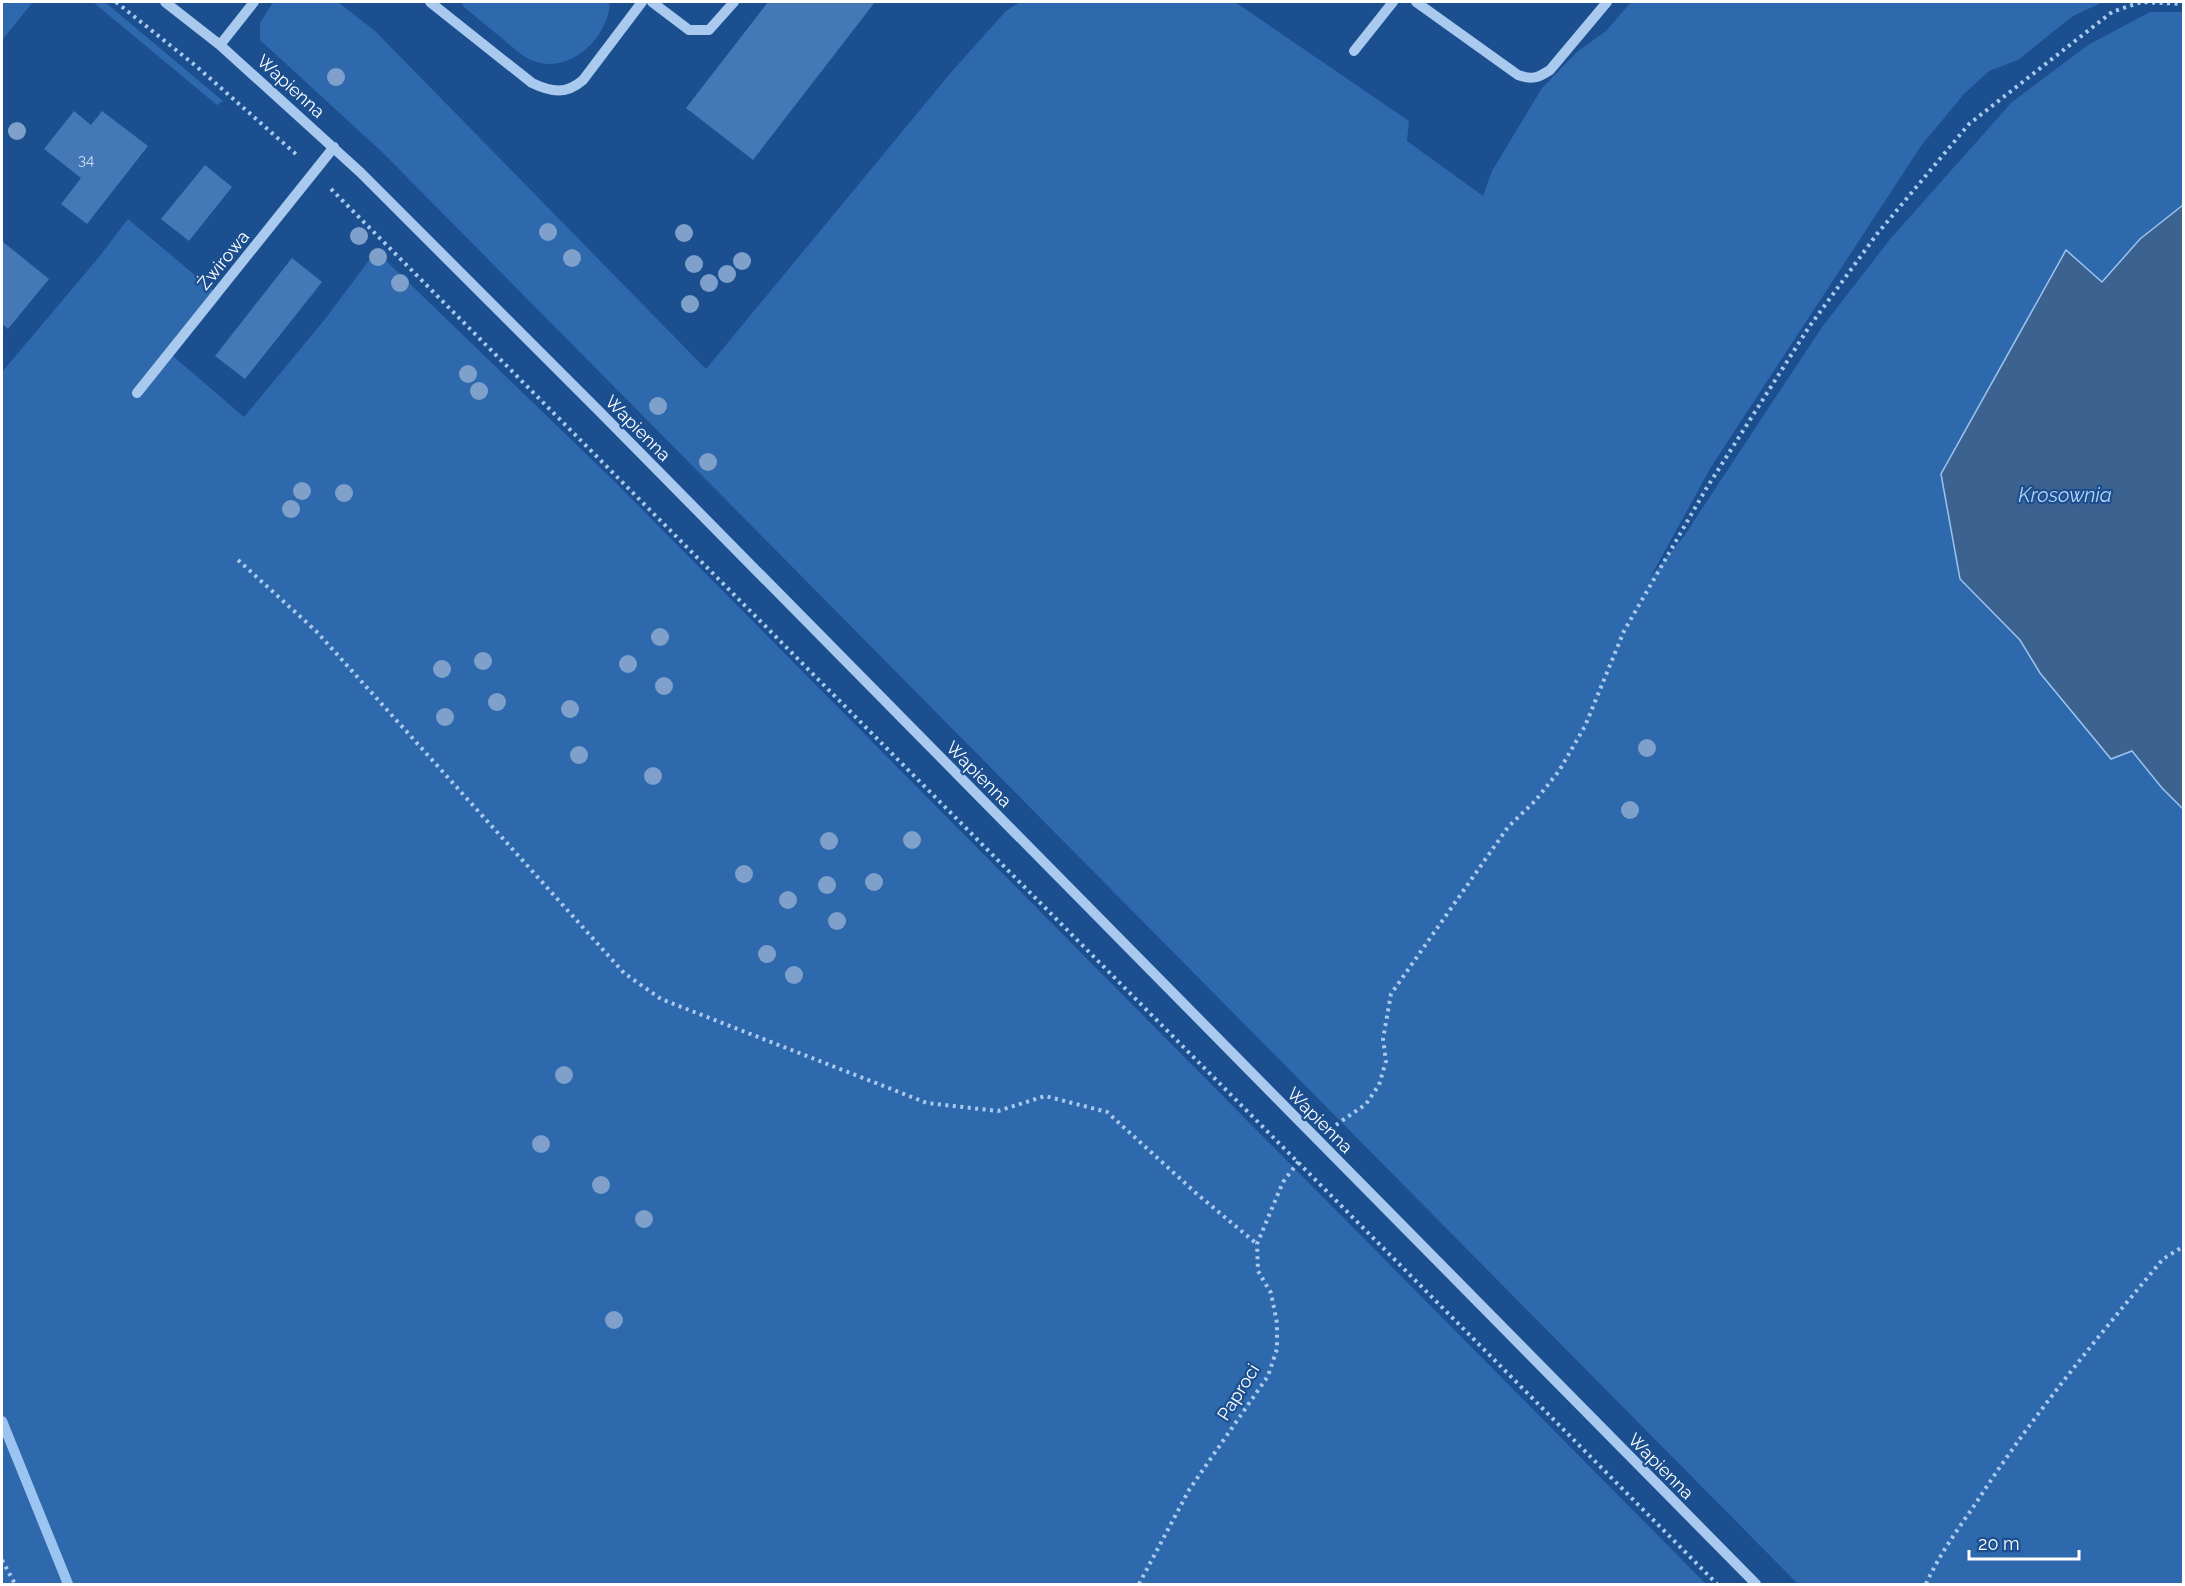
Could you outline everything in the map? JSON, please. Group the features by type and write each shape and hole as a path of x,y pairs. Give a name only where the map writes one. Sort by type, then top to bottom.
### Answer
{"street":[{"name":"Wapienna","path":"165,2 220,45 334,147 601,413 1756,1584"},
{"path":"220,45 254,2"},
{"path":"430,2 532,83 549,91 563,92 574,88 582,80 642,2"},
{"path":"652,2 689,30 699,31 709,30 734,2"},
{"path":"1354,51 1393,2"},
{"path":"1416,2 1518,75 1530,80 1550,70 1607,2"},
{"name":"Żwirowa","path":"137,393 334,147"}],"path":[{"path":"116,2 196,66 314,172 1717,1584"},
{"name":"Paproci","path":"1139,1584 1189,1490 1268,1376 1277,1349 1277,1323 1271,1293 1258,1271 1257,1244 1283,1182 1316,1140 1365,1104 1379,1085 1386,1061 1383,1039 1391,994 1508,827 1535,801 1559,771 1585,726 1624,631 1706,489 1809,327 1877,234 1969,124 2112,12 2141,2 2184,4"},
{"path":"238,560 316,632 624,973 661,999 927,1103 998,1111 1045,1096 1107,1112 1197,1194 1257,1244"},
{"path":"1926,1584 1933,1568 1991,1479 2058,1385 2163,1259 2184,1246"},
{"path":"2,1560 15,1584"}],"shaded area":[{"path":"2,2 33,2 2,40"},
{"path":"93,2 105,2 223,101 217,105"},
{"path":"273,2 338,2 375,31 706,369 953,70 1006,11 1020,2 1235,2 1409,121 1407,141 1483,196 1492,171 1542,88 1578,51 1606,31 1631,2 2103,2 2073,16 2018,60 1989,71 1964,94 1921,146 1711,467 1650,578 1684,536 1822,327 1891,238 2012,102 2088,45 2150,12 2183,12 2183,205 2140,239 2102,282 2067,250 1960,579 2020,640 2040,673 2069,708 2131,751 2183,809 2183,1584 1798,1584 382,152 260,40 260,23"},
{"path":"461,2 609,2 609,5 608,15 602,29 587,48 568,60 545,64 522,55 464,7"},
{"path":"128,219 221,297 173,356 244,417 325,319 376,251 613,480 1706,1584 2,1584 2,372"}],"water":[{"name":"Krosownia","path":"2183,205 2183,809 2162,788 2132,751 2111,759 2040,673 2020,640 1960,579 1941,474 2066,250 2102,282 2140,239"}],"building":[{"path":"768,2 875,2 753,160 686,108"},
{"path":"74,111 91,125 102,111 148,146 87,224 61,204 81,178 44,149"},
{"path":"205,165 232,187 189,241 161,219"},
{"path":"2,241 49,279 8,329 2,324"},
{"path":"292,258 322,282 245,379 215,356"}],"waterway":[{"path":"2,1421 68,1584"}]}
